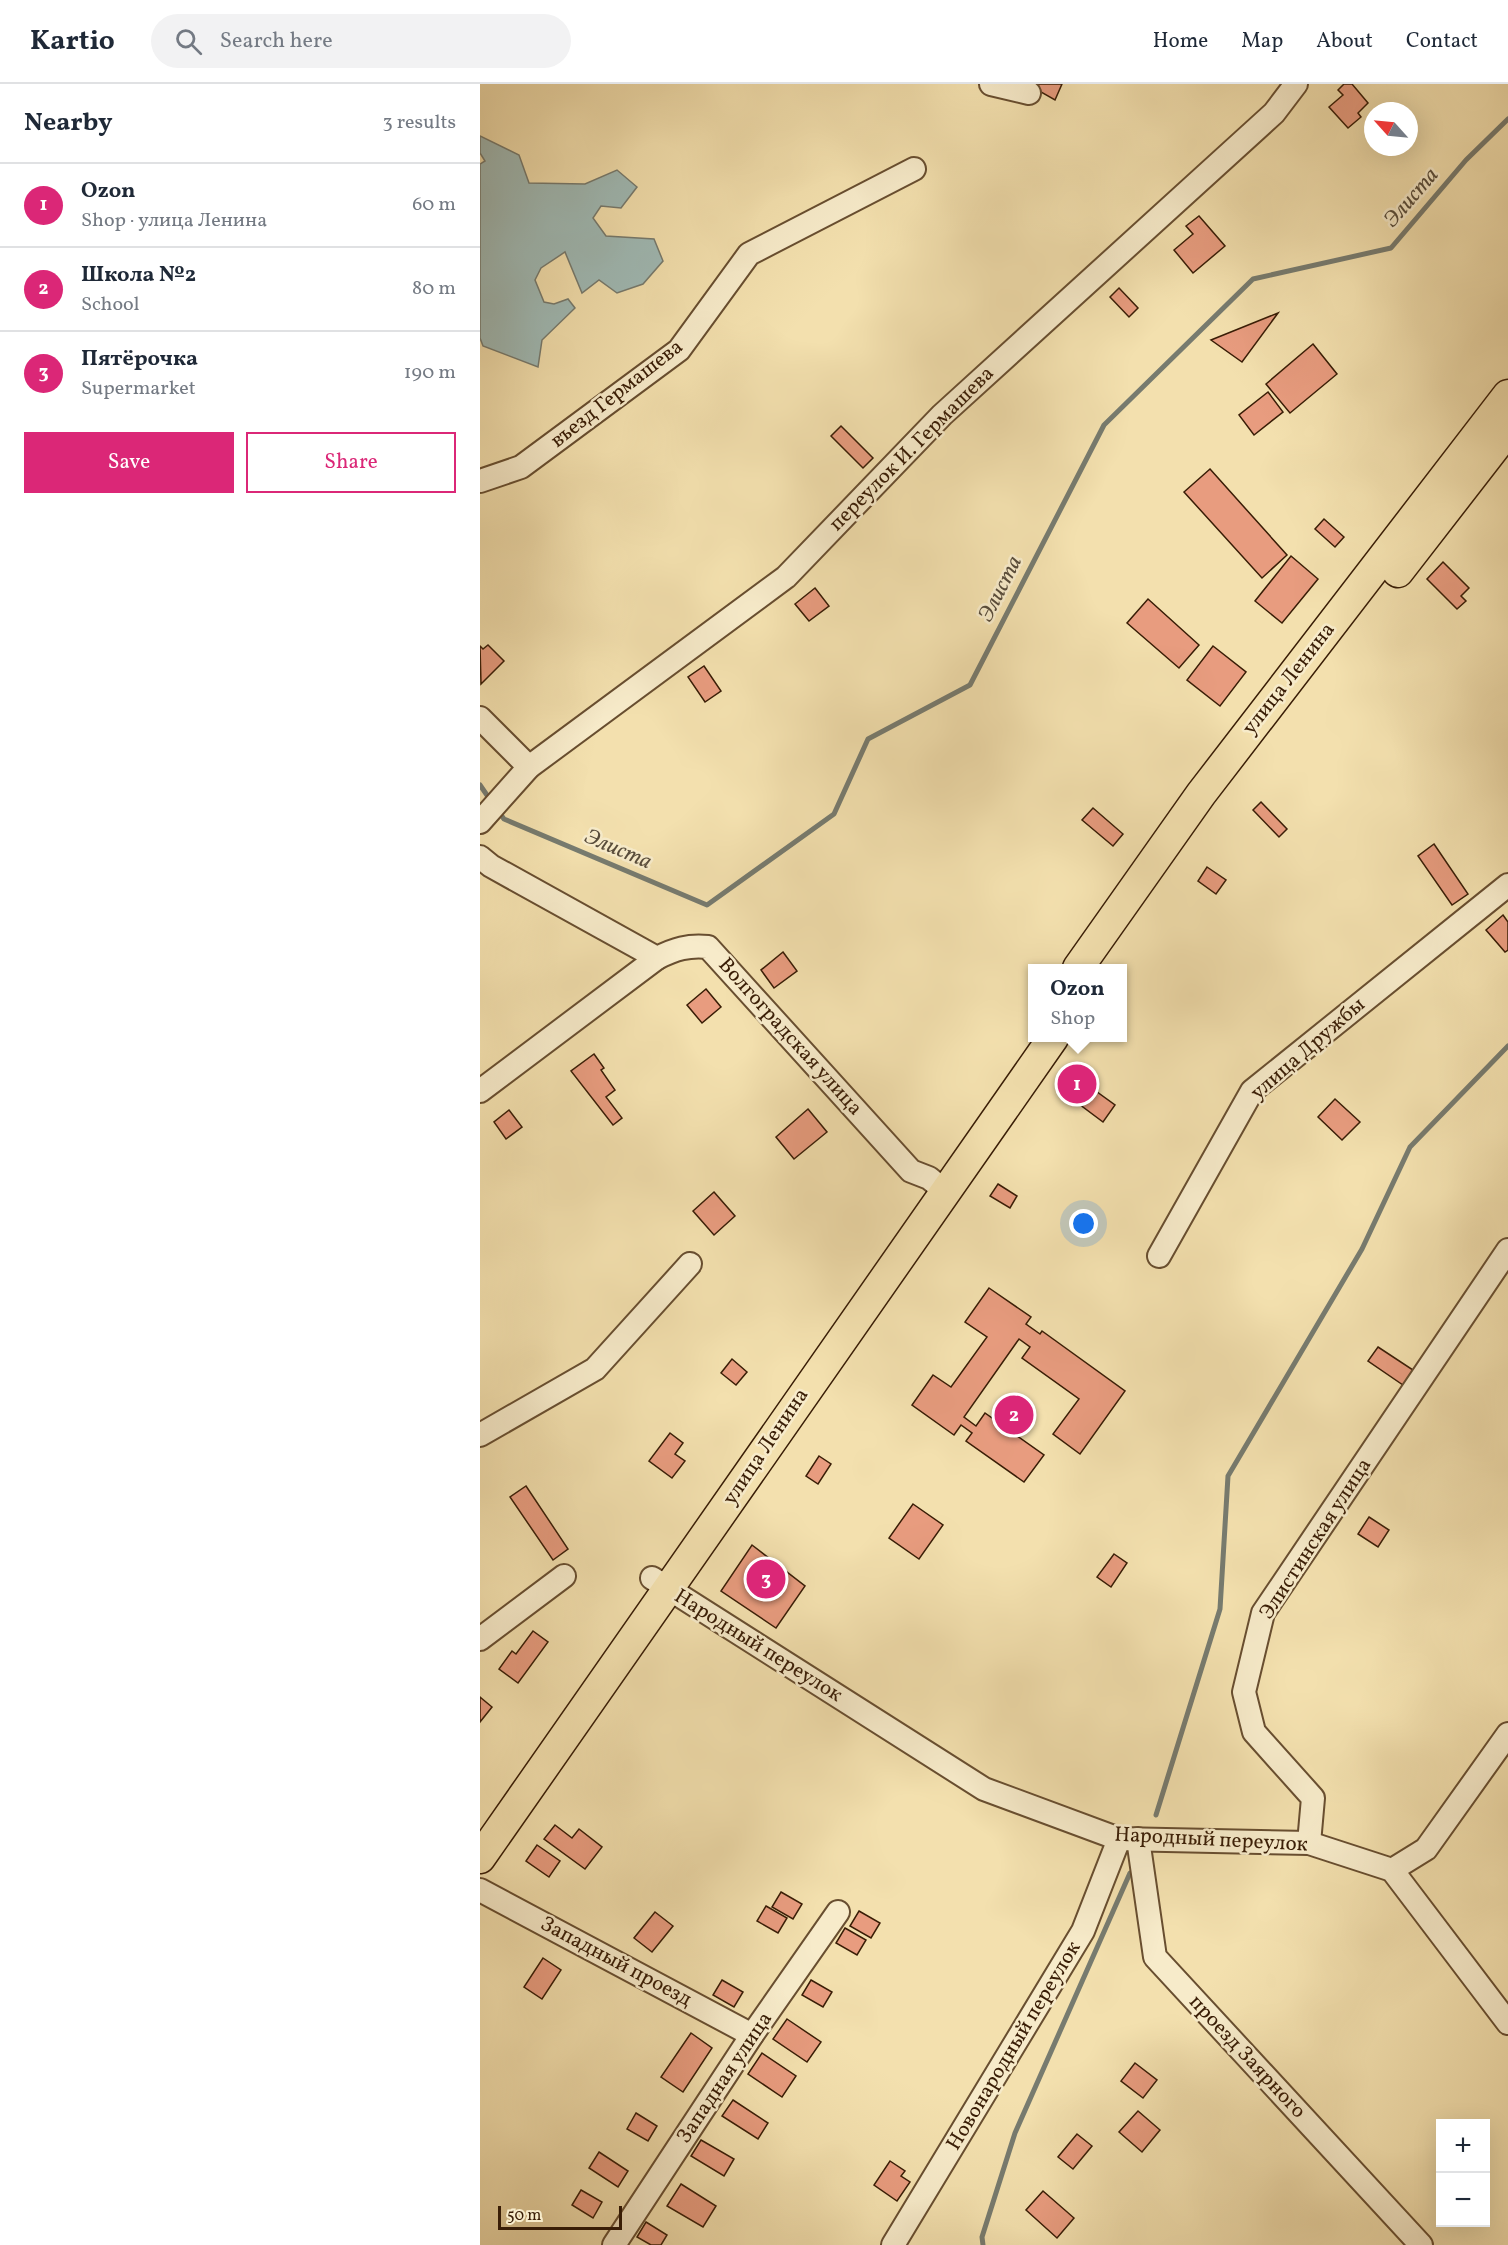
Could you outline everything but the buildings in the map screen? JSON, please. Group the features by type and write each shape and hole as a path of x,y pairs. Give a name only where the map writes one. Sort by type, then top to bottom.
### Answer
{"main road":[{"name":"улица Ленина","path":"1082,964 1201,794 1508,395"},
{"name":"улица Ленина","path":"1105,964 1214,809 1508,430"},
{"name":"улица Ленина","path":"937,1184 1028,1041"},
{"name":"улица Ленина","path":"480,1858 818,1342 937,1184 1050,1042"},
{"name":"улица Ленина","path":"480,1824 661,1584"}],"street":[{"path":"991,84 1029,93"},
{"name":"переулок И. Гермашева","path":"482,820 529,767 786,577 942,415 1274,113 1296,84"},
{"name":"въезд Гермашева","path":"480,482 521,467 679,350 749,254 914,169"},
{"path":"480,718 529,767"},
{"path":"480,857 491,866 657,958"},
{"name":"улица Дружбы","path":"1159,1256 1252,1091 1508,885"},
{"name":"Волгоградская улица","path":"480,1091 657,958 693,945 708,947 911,1171 937,1184"},
{"name":"Элистинская улица","path":"1309,1843 1313,1798 1254,1732 1244,1692 1263,1613 1508,1250"},
{"path":"480,1435 595,1368 690,1264"},
{"path":"480,1639 564,1576"},
{"name":"Народный переулок","path":"661,1584 984,1789 1128,1839 1309,1843 1392,1870"},
{"path":"1508,1734 1426,1849 1392,1870 1508,2023"},
{"name":"Новонародный переулок","path":"893,2245 1083,1931 1128,1839"},
{"name":"проезд Заярного","path":"1128,1839 1155,1957 1421,2245"},
{"name":"Западный проезд","path":"480,1890 752,2035"},
{"name":"Западная улица","path":"615,2245 752,2035 838,1912"}],"water":[{"path":"480,136 519,155 529,183 585,184 617,170 637,187 621,208 601,206 593,218 606,236 654,239 663,261 643,284 617,293 599,280 582,293 565,252 541,268 535,280 544,302 554,304 568,299 575,308 542,340 538,367 483,346 480,338 480,164 485,161 480,153"}],"waterway":[{"name":"Элиста","path":"498,811 504,819 707,905 834,814 868,739 970,685 1104,425 1253,279 1391,248 1466,160 1508,119"},
{"name":"Элиста","path":"480,785 491,801"},
{"path":"1156,1815 1220,1609 1228,1476 1362,1249 1410,1147 1508,1046"},
{"path":"983,2245 982,2237 1015,2133 1130,1873"}],"place":[{"name":"Ozon","path":"1077,1084"},
{"name":"Школа №2","path":"1014,1415"},
{"name":"Пятёрочка","path":"766,1579"}]}
